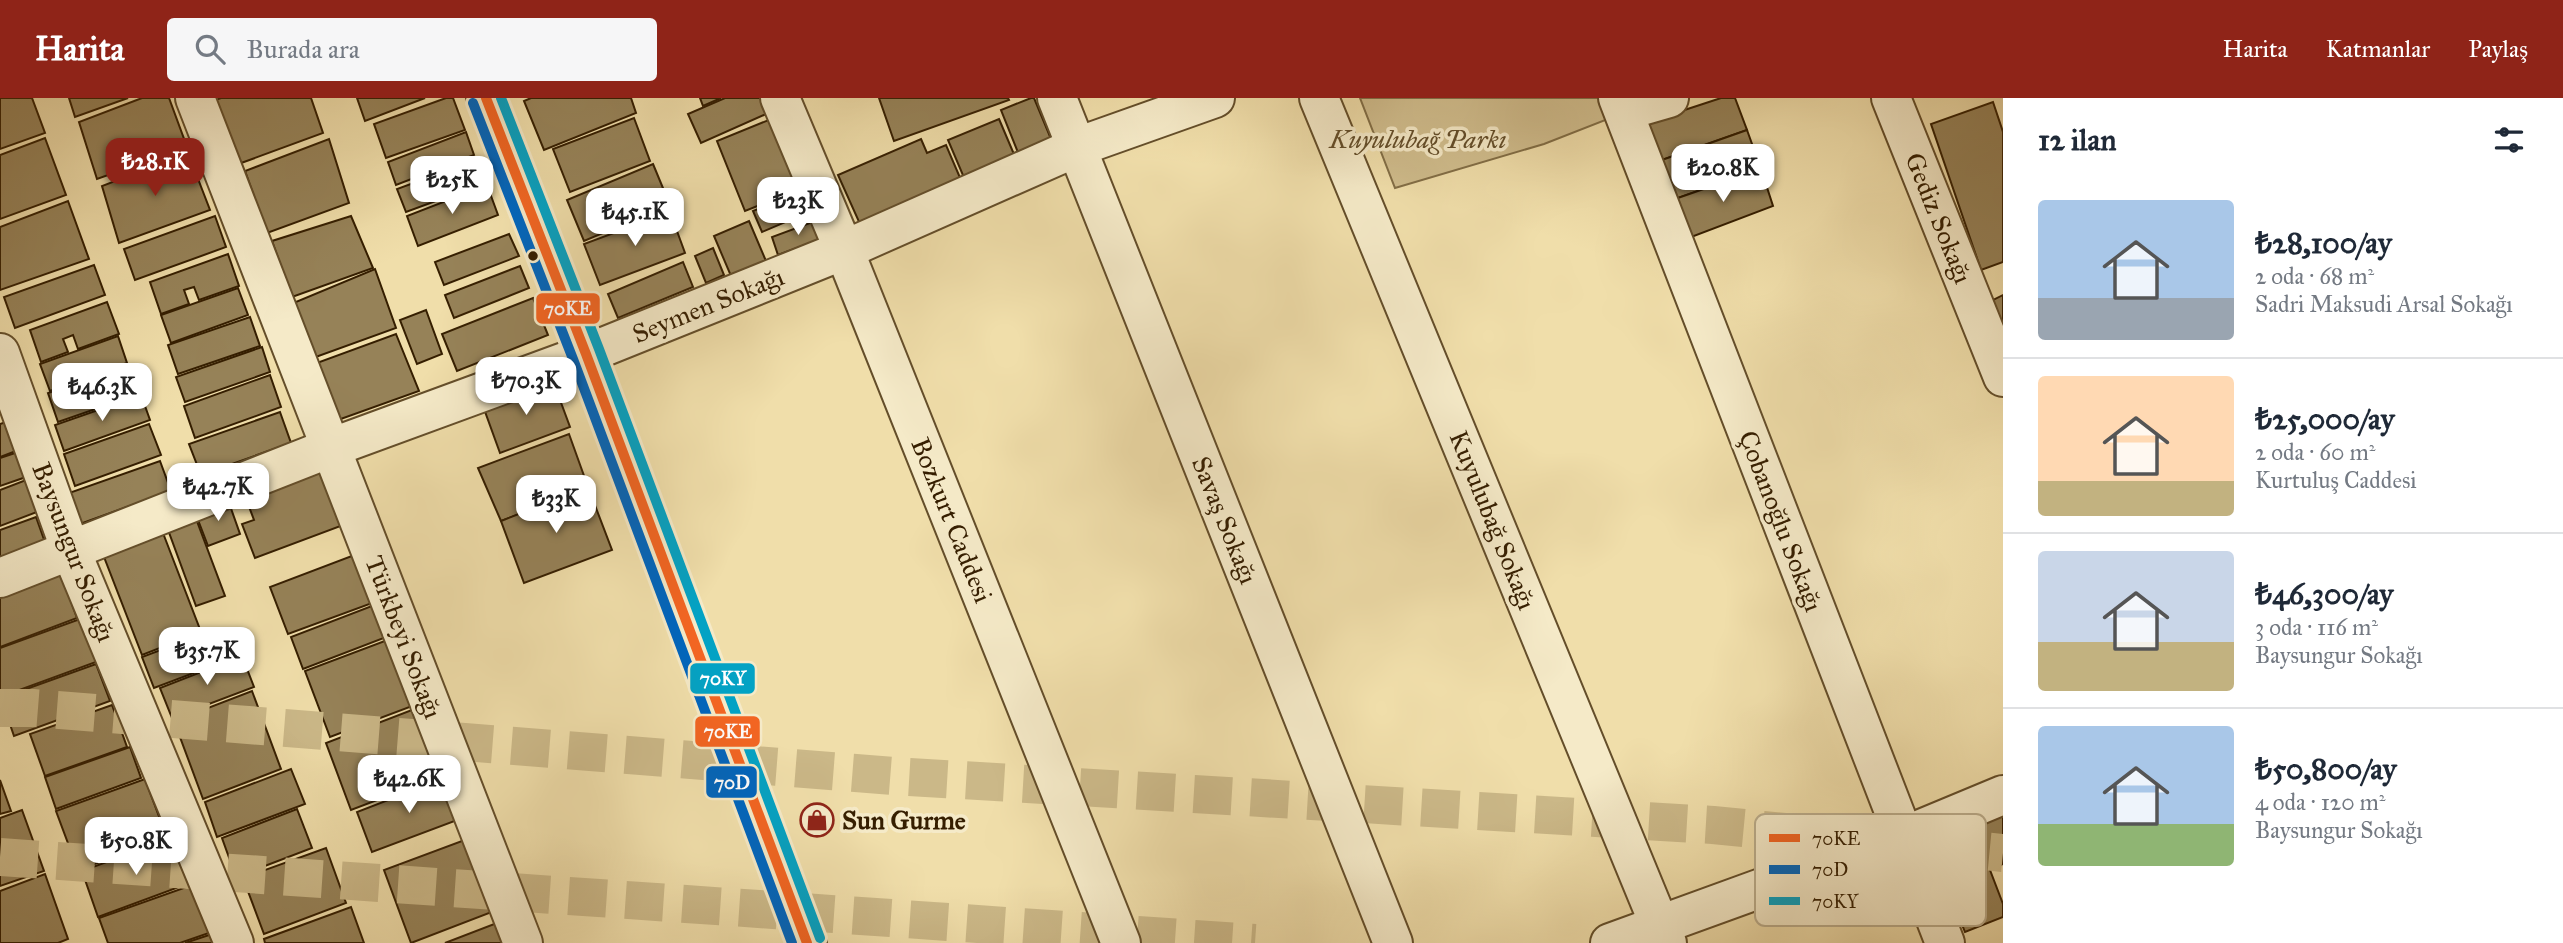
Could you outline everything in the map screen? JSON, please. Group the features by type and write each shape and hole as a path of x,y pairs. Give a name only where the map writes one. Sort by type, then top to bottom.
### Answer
{"street":[{"name":"Türkbeyi Sokağı","path":"195,98 523,943"},
{"path":"486,98 586,354 807,943"},
{"name":"Bozkurt Caddesi","path":"780,98 844,250 1121,943"},
{"name":"Savaş Sokağı","path":"1057,98 1393,943"},
{"name":"Seymen Sokağı","path":"0,578 330,447 586,354 844,250 1077,147 1215,98"},
{"name":"Kuyulubağ Sokağı","path":"1319,98 1663,934"},
{"path":"1621,105 1668,98"},
{"name":"Gediz Sokağı","path":"1891,98 2003,377"},
{"name":"Çobanoğlu Sokağı","path":"1621,105 1893,814"},
{"name":"Baysungur Sokağı","path":"0,353 71,551 234,943"},
{"path":"1957,814 2003,795"},
{"path":"1610,943 1663,934 1755,897"},
{"name":"Çobanoğlu Sokağı","path":"1938,926 1945,943"}],"green space":[{"name":"Kuyulubağ Parkı","path":"1360,98 1600,98 1608,119 1544,144 1395,188"}],"building":[{"path":"0,98 32,98 45,133 0,149"},
{"path":"69,98 128,98 75,117"},
{"path":"142,98 169,98 187,147 97,179 79,122"},
{"path":"221,98 311,98 323,133 233,166 210,102"},
{"path":"357,98 425,98 365,121"},
{"path":"446,98 453,98 465,130 386,158 374,124"},
{"path":"531,98 631,98 636,113 544,150 524,101"},
{"path":"700,98 721,98 703,106"},
{"path":"725,98 770,98 775,110 701,143 688,114"},
{"path":"879,98 1008,98 1009,100 894,141"},
{"path":"1034,98 1054,146 1021,160 1001,110"},
{"path":"1721,98 1735,98 1747,130 1659,161 1645,123"},
{"path":"1993,102 2003,132 2003,262 1981,270 1931,124"},
{"path":"781,115 810,185 745,211 717,141"},
{"path":"634,118 650,161 570,192 553,149"},
{"path":"999,119 1016,159 965,180 948,140"},
{"path":"1747,130 1761,169 1672,200 1659,161"},
{"path":"466,132 474,155 396,185 388,162"},
{"path":"45,138 66,195 0,219 0,155"},
{"path":"329,139 349,203 267,233 245,171"},
{"path":"921,139 927,153 946,145 961,180 860,224 838,175"},
{"path":"188,153 210,210 119,243 102,186"},
{"path":"476,160 485,183 406,212 397,189"},
{"path":"653,164 670,205 584,241 567,200"},
{"path":"1761,169 1773,206 1686,239 1672,200"},
{"path":"487,185 498,215 418,246 407,216"},
{"path":"807,189 816,209 762,232 753,211"},
{"path":"68,201 89,259 0,290 0,227"},
{"path":"670,212 685,253 600,285 584,244"},
{"path":"215,216 226,247 135,280 124,249"},
{"path":"351,216 373,268 292,297 272,241"},
{"path":"818,220 824,238 778,255 772,237"},
{"path":"749,221 766,261 731,276 714,236"},
{"path":"509,234 519,256 444,285 435,262"},
{"path":"713,248 724,275 706,283 695,256"},
{"path":"228,254 239,286 199,300 194,287 184,290 189,304 161,314 150,282"},
{"path":"683,262 693,287 618,318 608,294"},
{"path":"94,265 105,295 15,328 4,297"},
{"path":"520,266 529,288 454,318 445,295"},
{"path":"375,269 396,328 313,358 291,304"},
{"path":"238,288 248,315 171,343 161,315"},
{"path":"2003,295 2003,363 1981,306"},
{"path":"533,298 548,335 457,371 442,334"},
{"path":"107,302 119,334 78,349 73,335 63,339 68,352 41,362 30,330"},
{"path":"426,310 442,354 417,364 400,320"},
{"path":"250,317 260,346 178,374 168,345"},
{"path":"396,334 419,391 338,420 314,364"},
{"path":"118,336 127,363 50,391 40,364"},
{"path":"262,347 270,372 185,402 176,377"},
{"path":"129,365 139,394 58,422 48,393"},
{"path":"270,375 281,407 195,438 184,406"},
{"path":"553,381 570,427 500,453 483,406"},
{"path":"141,395 150,420 64,451 55,425"},
{"path":"280,412 291,443 201,475 189,444"},
{"path":"6,422 16,451 0,457 0,424"},
{"path":"149,424 161,455 75,486 64,454"},
{"path":"569,434 588,487 501,521 478,468"},
{"path":"18,452 26,477 0,486 0,458"},
{"path":"322,458 346,524 255,558 242,524 254,520 242,488"},
{"path":"160,461 171,491 80,524 69,493"},
{"path":"26,480 37,512 0,526 0,490"},
{"path":"588,487 612,550 524,583 501,521"},
{"path":"228,500 240,534 208,546 195,512"},
{"path":"195,516 225,596 196,606 167,527"},
{"path":"36,517 47,548 0,565 0,530"},
{"path":"158,520 201,632 142,655 99,544"},
{"path":"357,554 375,602 288,634 270,587"},
{"path":"61,574 77,618 0,647 0,597"},
{"path":"377,604 389,636 303,669 291,637"},
{"path":"80,619 96,662 0,697 0,648"},
{"path":"203,634 215,665 154,688 142,657"},
{"path":"390,639 415,705 330,737 305,671"},
{"path":"242,656 254,687 172,718 160,688"},
{"path":"96,664 110,701 14,736 1,698"},
{"path":"252,691 281,769 203,799 174,721"},
{"path":"112,705 127,747 45,776 30,734"},
{"path":"417,708 443,775 351,810 326,743"},
{"path":"130,747 141,778 56,809 45,777"},
{"path":"291,769 305,804 217,837 205,802"},
{"path":"445,778 460,819 372,852 357,812"},
{"path":"145,779 167,838 78,870 56,811"},
{"path":"0,780 11,811 0,814"},
{"path":"297,809 312,848 236,877 222,838"},
{"path":"22,810 44,871 0,886 0,818"},
{"path":"2003,815 2003,864 1990,870 2003,904 2003,917 1986,924 1986,822"},
{"path":"174,837 190,883 98,917 82,871"},
{"path":"470,838 497,910 411,943 384,870"},
{"path":"326,848 346,903 264,934 243,878"},
{"path":"45,874 68,939 58,943 0,943 0,891"},
{"path":"192,885 209,933 180,943 108,943 99,918"},
{"path":"351,907 364,943 265,943 264,939"},
{"path":"502,921 510,943 445,943"},
{"path":"1963,926 1980,926 1965,932"},
{"path":"212,934 215,943 185,943"}],"tunnel":[{"path":"0,708 33,708 894,776 1755,829"},
{"path":"1986,851 2003,853"},
{"path":"0,857 1255,943"}],"transit line":[{"name":"70KE","path":"486,98 586,354 807,943"},
{"name":"70KY","path":"501,98 599,349 820,938"},
{"name":"70D","path":"473,103 573,359 792,943"}],"place":[{"name":"Sun Gurme","path":"817,820"}]}
